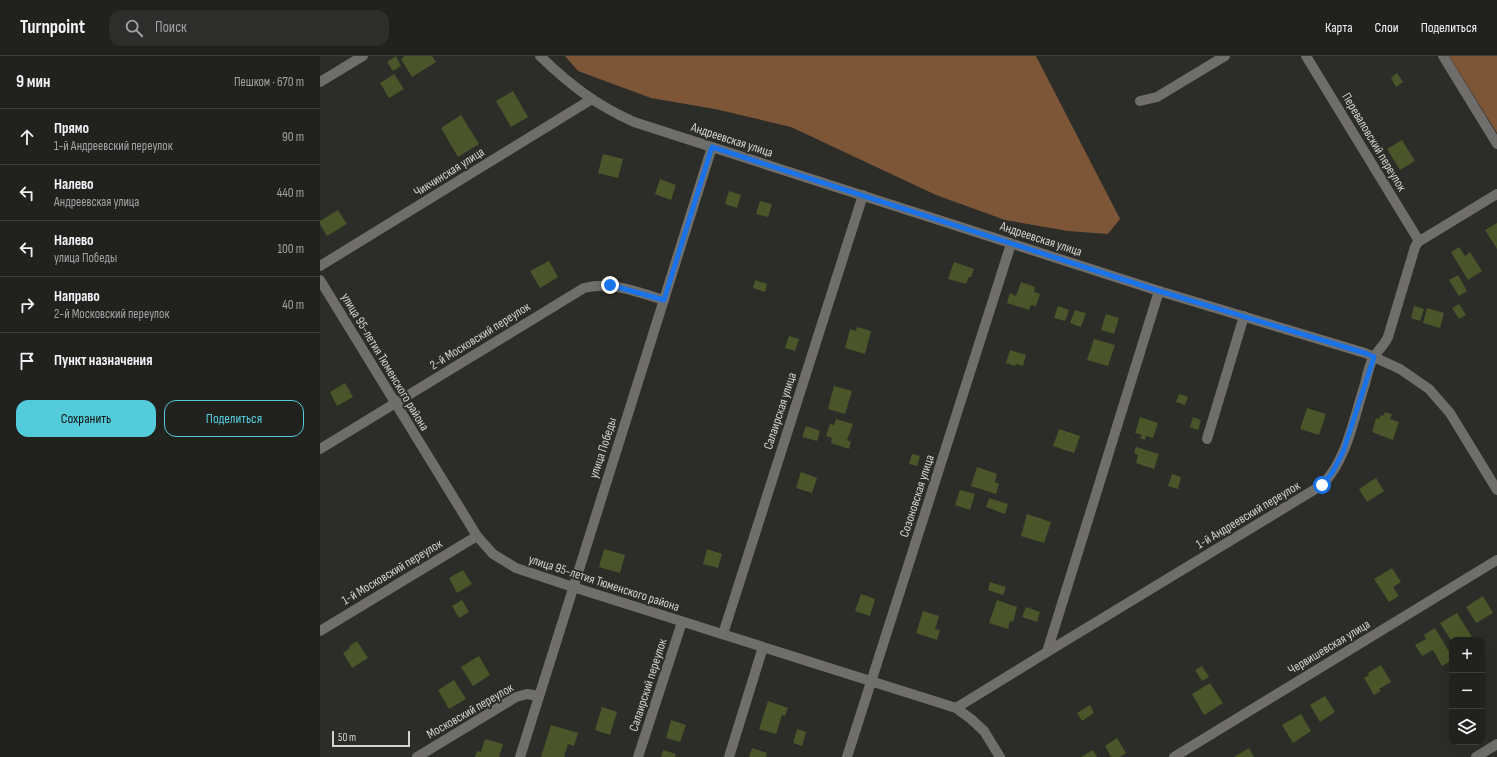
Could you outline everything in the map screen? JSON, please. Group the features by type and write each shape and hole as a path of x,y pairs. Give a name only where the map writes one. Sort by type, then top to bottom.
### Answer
{"street":[{"path":"320,82 363,56"},
{"name":"Андреевская улица","path":"540,56 560,76 601,106 634,122 1011,244 1374,357 1400,369 1429,389 1450,413 1497,490"},
{"path":"1140,101 1156,97 1225,56"},
{"name":"Переваловский переулок","path":"1306,56 1419,241"},
{"path":"1443,56 1497,144"},
{"name":"Чикчинская улица","path":"320,266 592,99"},
{"name":"улица Победы","path":"520,757 572,587 712,147"},
{"path":"1419,241 1497,194"},
{"name":"Салаирская улица","path":"723,634 863,195"},
{"name":"1-й Андреевский переулок","path":"956,708 1322,485 1332,473 1343,452 1374,357 1385,344 1388,337 1415,247 1419,241"},
{"name":"Созоновская улица","path":"847,757 1011,244"},
{"name":"улица 95-летия Тюменского района","path":"320,280 477,536 493,554 516,568 572,587 956,708 972,719 984,731 1000,757"},
{"name":"2-й Московский переулок","path":"320,449 584,288 597,285 610,285 664,300"},
{"path":"1047,652 1159,291"},
{"path":"1207,439 1244,316"},
{"name":"1-й Московский переулок","path":"320,632 477,536"},
{"name":"Червишевская улица","path":"1174,757 1497,560"},
{"name":"Салаирский переулок","path":"638,757 682,622"},
{"path":"729,757 763,647"},
{"name":"Московский переулок","path":"417,757 516,697 527,694 538,696"},
{"path":"1476,757 1497,744"}],"shaded area":[{"path":"565,56 1036,56 1120,219 1108,234 1068,231 1005,220 936,195 791,127 715,109 651,98 578,71"},
{"path":"1449,56 1497,56 1497,133"}],"building":[{"path":"396,56 401,66 393,71 387,62"},
{"path":"405,56 432,56 436,62 412,77 401,59"},
{"path":"1397,73 1403,82 1396,87 1391,78"},
{"path":"394,74 404,89 389,98 380,83"},
{"path":"513,91 528,117 511,127 496,101"},
{"path":"461,115 479,144 458,157 441,128"},
{"path":"1402,140 1415,161 1400,170 1387,149"},
{"path":"603,154 623,159 618,178 598,173"},
{"path":"660,179 676,185 671,200 655,194"},
{"path":"729,191 741,195 737,208 725,204"},
{"path":"760,201 772,204 768,217 756,214"},
{"path":"338,210 347,224 327,236 320,224 320,221"},
{"path":"1497,223 1497,249 1485,230"},
{"path":"1459,247 1465,256 1470,252 1482,271 1468,280 1451,252"},
{"path":"549,261 558,277 540,288 530,271"},
{"path":"954,262 974,269 966,284 948,279"},
{"path":"1458,275 1467,291 1459,296 1449,280"},
{"path":"755,280 767,284 765,292 753,288"},
{"path":"1021,282 1035,287 1034,292 1040,294 1036,306 1031,305 1029,310 1007,303 1010,293 1016,296"},
{"path":"1459,304 1466,315 1459,319 1452,308"},
{"path":"1058,306 1069,310 1065,321 1054,318"},
{"path":"1414,306 1424,309 1420,321 1411,318"},
{"path":"1427,308 1444,313 1440,328 1423,323"},
{"path":"1075,310 1086,313 1081,327 1070,323"},
{"path":"1106,314 1119,318 1114,334 1101,330"},
{"path":"857,327 871,331 865,354 845,348 850,329 856,331"},
{"path":"789,336 799,339 795,351 785,348"},
{"path":"1094,339 1115,345 1108,366 1087,360"},
{"path":"1010,350 1026,355 1023,366 1016,364 1015,366 1006,363"},
{"path":"345,383 353,397 337,406 330,392"},
{"path":"834,386 852,391 845,414 828,409"},
{"path":"1179,394 1188,397 1185,405 1176,402"},
{"path":"1307,408 1326,414 1319,435 1300,429"},
{"path":"1385,412 1392,414 1390,419 1399,422 1393,440 1372,432 1376,418 1379,419 1380,415 1383,416"},
{"path":"1140,417 1158,423 1153,438 1146,436 1145,440 1140,438 1142,435 1135,433"},
{"path":"1193,417 1201,420 1198,430 1190,427"},
{"path":"836,419 853,424 847,440 851,442 849,449 831,443 832,438 826,436 830,424 834,425"},
{"path":"806,426 820,431 817,441 802,437"},
{"path":"1059,429 1080,436 1074,453 1053,446"},
{"path":"1136,447 1159,454 1154,469 1136,463 1138,455 1134,453"},
{"path":"912,454 920,456 917,466 909,464"},
{"path":"977,467 997,474 995,482 999,484 996,494 971,486"},
{"path":"801,472 817,478 812,493 796,488"},
{"path":"1172,474 1181,477 1178,489 1168,486"},
{"path":"1376,478 1384,491 1367,502 1359,489"},
{"path":"960,490 975,494 970,510 955,505"},
{"path":"989,498 1008,504 1005,514 986,507"},
{"path":"1027,514 1051,522 1044,543 1021,536"},
{"path":"604,549 625,555 620,573 599,567"},
{"path":"707,549 722,554 718,568 703,564"},
{"path":"1392,568 1401,582 1393,587 1399,596 1389,602 1374,579"},
{"path":"463,570 472,584 457,593 449,578"},
{"path":"990,582 1006,587 1003,595 988,590"},
{"path":"861,594 875,599 870,616 855,611"},
{"path":"1483,596 1493,613 1476,623 1466,607"},
{"path":"462,600 469,612 459,618 452,606"},
{"path":"997,600 1017,607 1013,622 1010,621 1008,629 989,623"},
{"path":"1026,607 1040,612 1037,622 1022,617"},
{"path":"923,611 939,616 935,629 940,630 937,640 916,633"},
{"path":"1457,613 1472,637 1449,637 1440,623"},
{"path":"1435,628 1449,652 1449,662 1442,666 1433,650 1422,656 1415,645 1426,639 1424,635"},
{"path":"357,641 368,658 352,668 343,653 350,648 349,646"},
{"path":"479,656 490,675 473,686 461,667"},
{"path":"1381,665 1391,682 1379,689 1381,691 1374,695 1364,678 1369,675 1368,673"},
{"path":"1202,666 1209,677 1202,681 1195,670"},
{"path":"454,680 466,699 449,709 438,690"},
{"path":"1210,683 1223,703 1204,715 1192,694"},
{"path":"1325,696 1335,712 1320,722 1310,705"},
{"path":"768,701 788,708 785,716 782,715 776,734 759,729"},
{"path":"1090,705 1094,713 1082,721 1077,713"},
{"path":"602,707 617,712 610,735 595,730"},
{"path":"1301,714 1311,731 1293,743 1282,725"},
{"path":"671,720 686,725 680,742 666,738"},
{"path":"551,725 578,733 574,746 568,744 564,757 541,757"},
{"path":"797,729 806,732 802,746 793,743"},
{"path":"1117,738 1126,753 1120,757 1111,757 1105,746"},
{"path":"485,739 503,744 499,757 475,757 477,751 481,752"},
{"path":"752,748 767,753 766,757 749,757"},
{"path":"1249,748 1254,757 1234,757"},
{"path":"663,750 676,754 675,757 661,757"},
{"path":"1093,750 1097,757 1081,757"}],"route":[{"path":"610,285 664,300 712,147 1159,291 1374,357 1343,452 1332,473 1322,485"}]}
